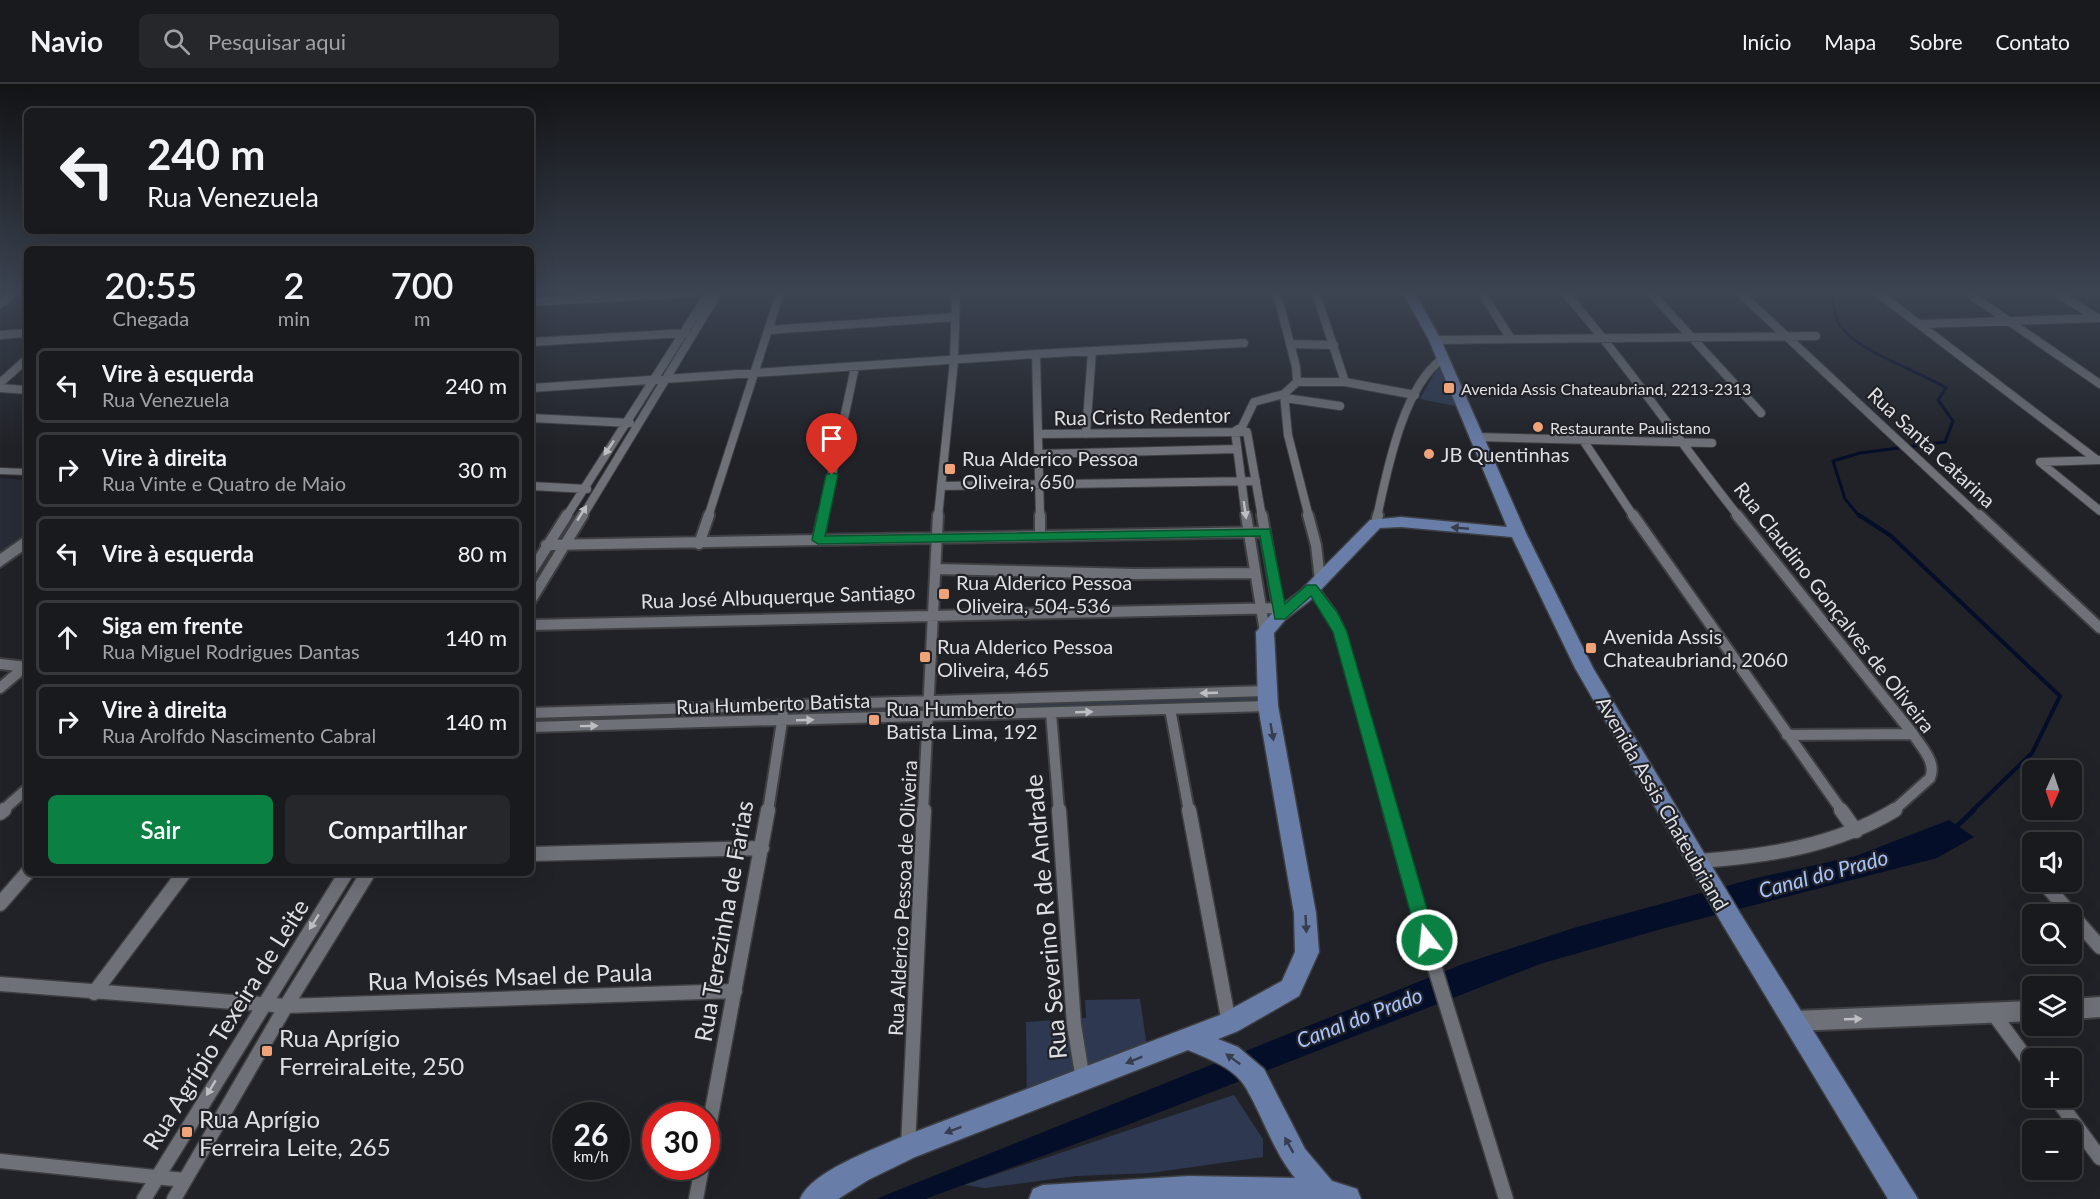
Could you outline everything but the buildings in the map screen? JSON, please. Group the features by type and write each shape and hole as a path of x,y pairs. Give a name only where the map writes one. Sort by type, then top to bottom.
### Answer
{"main road":[{"name":"Avenida Assis Chateubriand","path":"1437,345 1518,533 1584,668 1732,920 1904,1199"},
{"path":"814,1199 858,1170 908,1147 1083,1081 1198,1043 1291,988 1307,952 1305,913 1268,699 1265,632 1279,612 1316,584 1376,523 1401,522 1518,533"},
{"path":"0,562 24,542"},
{"path":"2082,1008 2100,1007"},
{"path":"1794,1021 2022,1012"},
{"path":"1198,1043 1230,1055 1255,1078 1264,1100 1296,1158 1335,1196"},
{"path":"1043,1199 1127,1196 1189,1190 1335,1196"}],"street":[{"path":"534,567 674,345"},
{"path":"534,595 685,345"},
{"path":"699,544 765,345"},
{"name":"Rua Alderico Pessoa de Oliveira","path":"908,1147 936,538 954,345"},
{"path":"534,388 663,381 1036,354 1205,345"},
{"path":"1291,345 1297,382"},
{"path":"1334,345 1345,382"},
{"name":"Rua Claudino Gonçalves de Oliveira","path":"1609,345 1678,441 1914,734 1929,759 1932,770 1931,778 1915,795 1890,813 1856,831 1755,858 1701,866"},
{"path":"1700,345 1761,413"},
{"name":"Rua Santa Catarina","path":"1796,345 2100,628"},
{"path":"1948,345 2098,460"},
{"path":"2045,345 2100,384"},
{"path":"1086,434 1092,351"},
{"path":"1036,354 1040,535"},
{"path":"1376,523 1390,462 1415,395 1433,364 1442,359"},
{"path":"0,382 24,362"},
{"path":"818,540 855,367"},
{"path":"1415,395 1345,382 1297,382 1284,396 1288,435 1316,545 1316,584 1340,632 1433,962 1506,1199"},
{"path":"0,388 24,390"},
{"path":"1265,632 1236,449 1241,430 1254,402 1284,396 1340,406"},
{"path":"534,418 637,424"},
{"path":"1241,430 1256,481 1279,612"},
{"name":"Rua Cristo Redentor","path":"1038,434 1241,430"},
{"path":"1478,437 1712,443"},
{"path":"1583,440 1672,574 1856,831"},
{"path":"1039,454 1236,449"},
{"path":"2098,460 2040,462 2043,467 2100,511"},
{"path":"0,471 24,472"},
{"path":"941,486 1256,481"},
{"path":"534,486 597,490"},
{"path":"546,545 1265,532"},
{"path":"936,569 1134,574 1255,573"},
{"name":"Rua José Albuquerque Santiago","path":"534,626 932,614 1261,609 1279,612"},
{"path":"0,664 24,666"},
{"path":"0,688 24,668"},
{"name":"Rua Humberto Batista","path":"534,712 930,702 1268,699"},
{"name":"Rua Humberto Batista","path":"534,727 1170,710 1268,699"},
{"name":"Rua Terezinha de Farias","path":"714,1102 762,848 784,706"},
{"path":"1170,710 1229,1023"},
{"name":"Rua Severino R de Andrade","path":"1051,713 1071,955 1070,974 1083,1081"},
{"path":"1787,735 1914,734"},
{"path":"0,813 24,792"},
{"path":"534,854 762,848"},
{"path":"0,904 24,876"},
{"path":"94,993 182,876"},
{"name":"Rua Agrípio Texeira de Leite","path":"144,1199 263,1003 344,876"},
{"name":"Rua Agrípio Texeira de Leite","path":"174,1199 286,1006 366,876"},
{"path":"2052,892 2100,947"},
{"name":"Rua Moisés Msael de Paula","path":"0,984 286,1006 735,991"},
{"path":"1993,1013 2022,1052"},
{"path":"2063,1108 2100,1158"},
{"path":"0,1161 184,1180"},
{"path":"696,1199 700,1180"}],"shaded area":[{"path":"1438,367 1460,407 1420,399"},
{"path":"0,478 24,480 24,535 0,555"},
{"path":"1264,694 1264,704 934,713 933,704"},
{"path":"925,705 924,713 787,718 787,709"},
{"path":"780,708 779,718 534,724 534,715"},
{"path":"1140,999 1149,1061 1027,1105 1026,1022 1086,1018 1085,1000"},
{"path":"1234,1095 1263,1139 1263,1157 1150,1173 1076,1176 985,1188 964,1185"}],"water":[{"path":"1949,820 1974,837 1937,858 1665,928 1540,964 1122,1127 925,1199 876,1199 1463,964 1577,927 1752,879 1856,856"}],"waterway":[{"name":"Canal do Prado","path":"1860,517 1845,499 1833,461 1860,453 1945,442 1953,421 1938,400 1946,388 1862,345"},
{"name":"Canal do Prado","path":"1859,515 1891,536 2060,696 2032,753 1972,811"},
{"name":"Canal do Prado","path":"1955,828 1974,810"}],"place":[{"name":"Avenida Assis Chateaubriand, 2213-2313","path":"1449,388"},
{"name":"Restaurante Paulistano","path":"1538,427"},
{"name":"JB Quentinhas","path":"1429,454"},
{"name":"Rua Alderico Pessoa Oliveira, 650","path":"950,469"},
{"name":"Rua Alderico Pessoa Oliveira, 504-536","path":"944,594"},
{"name":"Avenida Assis Chateaubriand, 2060","path":"1591,648"},
{"name":"Rua Alderico Pessoa Oliveira, 465","path":"925,657"},
{"name":"Rua Humberto Batista Lima, 192","path":"874,720"},
{"name":"Rua Aprígio FerreiraLeite, 250","path":"267,1051"},
{"name":"Rua Aprígio Ferreira Leite, 265","path":"187,1132"}],"route":[{"path":"832,475 818,540 1265,532 1280,615 1312,588 1332,615 1340,632 1427,940"}]}
